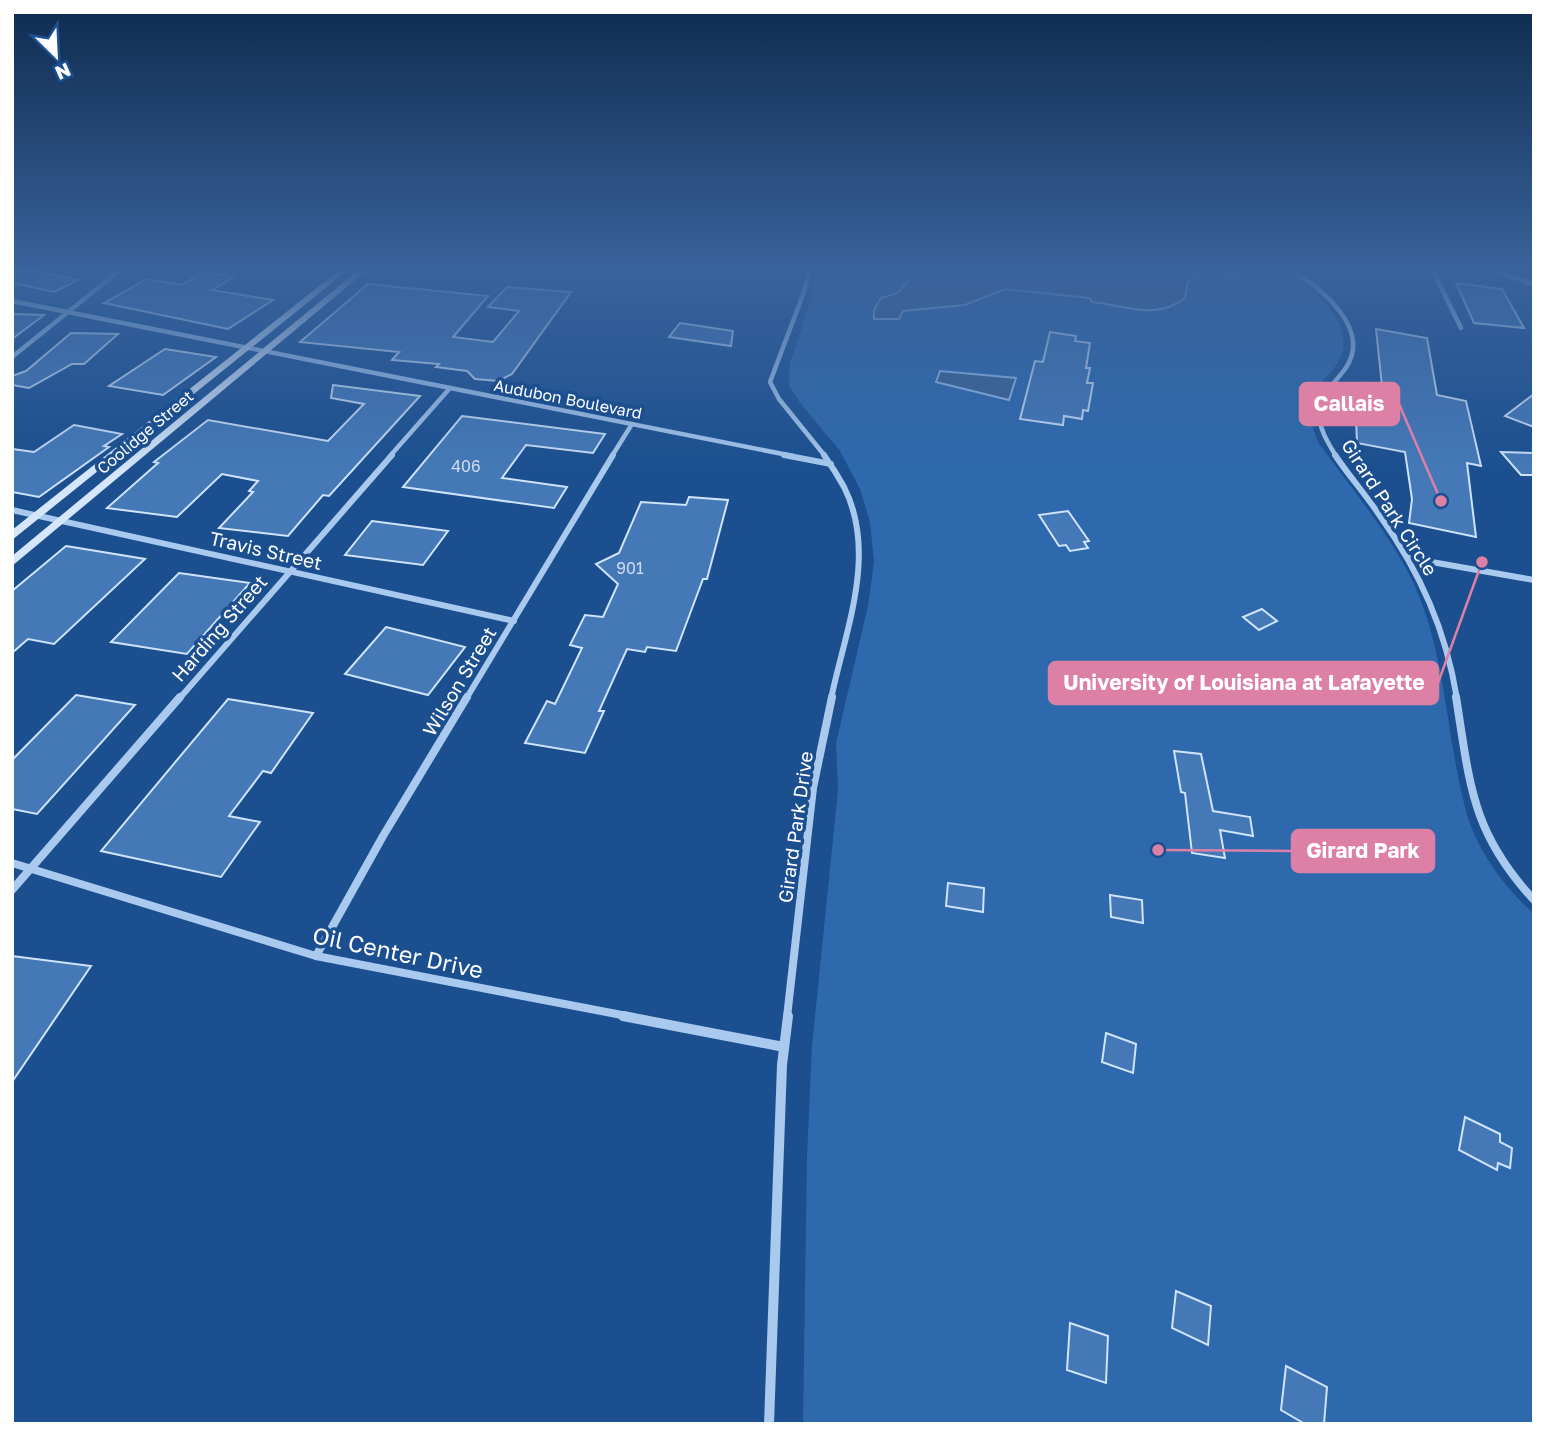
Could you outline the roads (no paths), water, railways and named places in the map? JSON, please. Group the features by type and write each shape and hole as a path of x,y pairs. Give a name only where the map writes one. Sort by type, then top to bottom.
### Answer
{"street":[{"path":"12,357 36,338"},
{"name":"Audubon Boulevard","path":"199,338 831,464"},
{"name":"Coolidge Street","path":"12,536 261,338"},
{"name":"Coolidge Street","path":"12,562 282,338"},
{"name":"Girard Park Drive","path":"769,1424 784,1047 813,788 857,591 857,530 849,499 831,464 808,430 779,399 770,382 787,338"},
{"name":"Girard Park Circle","path":"1351,338 1351,360 1326,392 1321,403 1320,420 1337,455 1409,558 1433,607 1445,640 1479,816 1505,867 1534,900"},
{"name":"Harding Street","path":"12,890 450,388"},
{"name":"Wilson Street","path":"316,956 383,836 632,424"},
{"name":"Travis Street","path":"12,510 514,621"},
{"path":"1409,558 1534,580"},
{"name":"Oil Center Drive","path":"12,863 316,956 784,1047"}],"place":[{"name":"Callais","path":"1441,501"},
{"name":"University of Louisiana at Lafayette","path":"1482,562"},
{"name":"Girard Park","path":"1158,850"}]}
